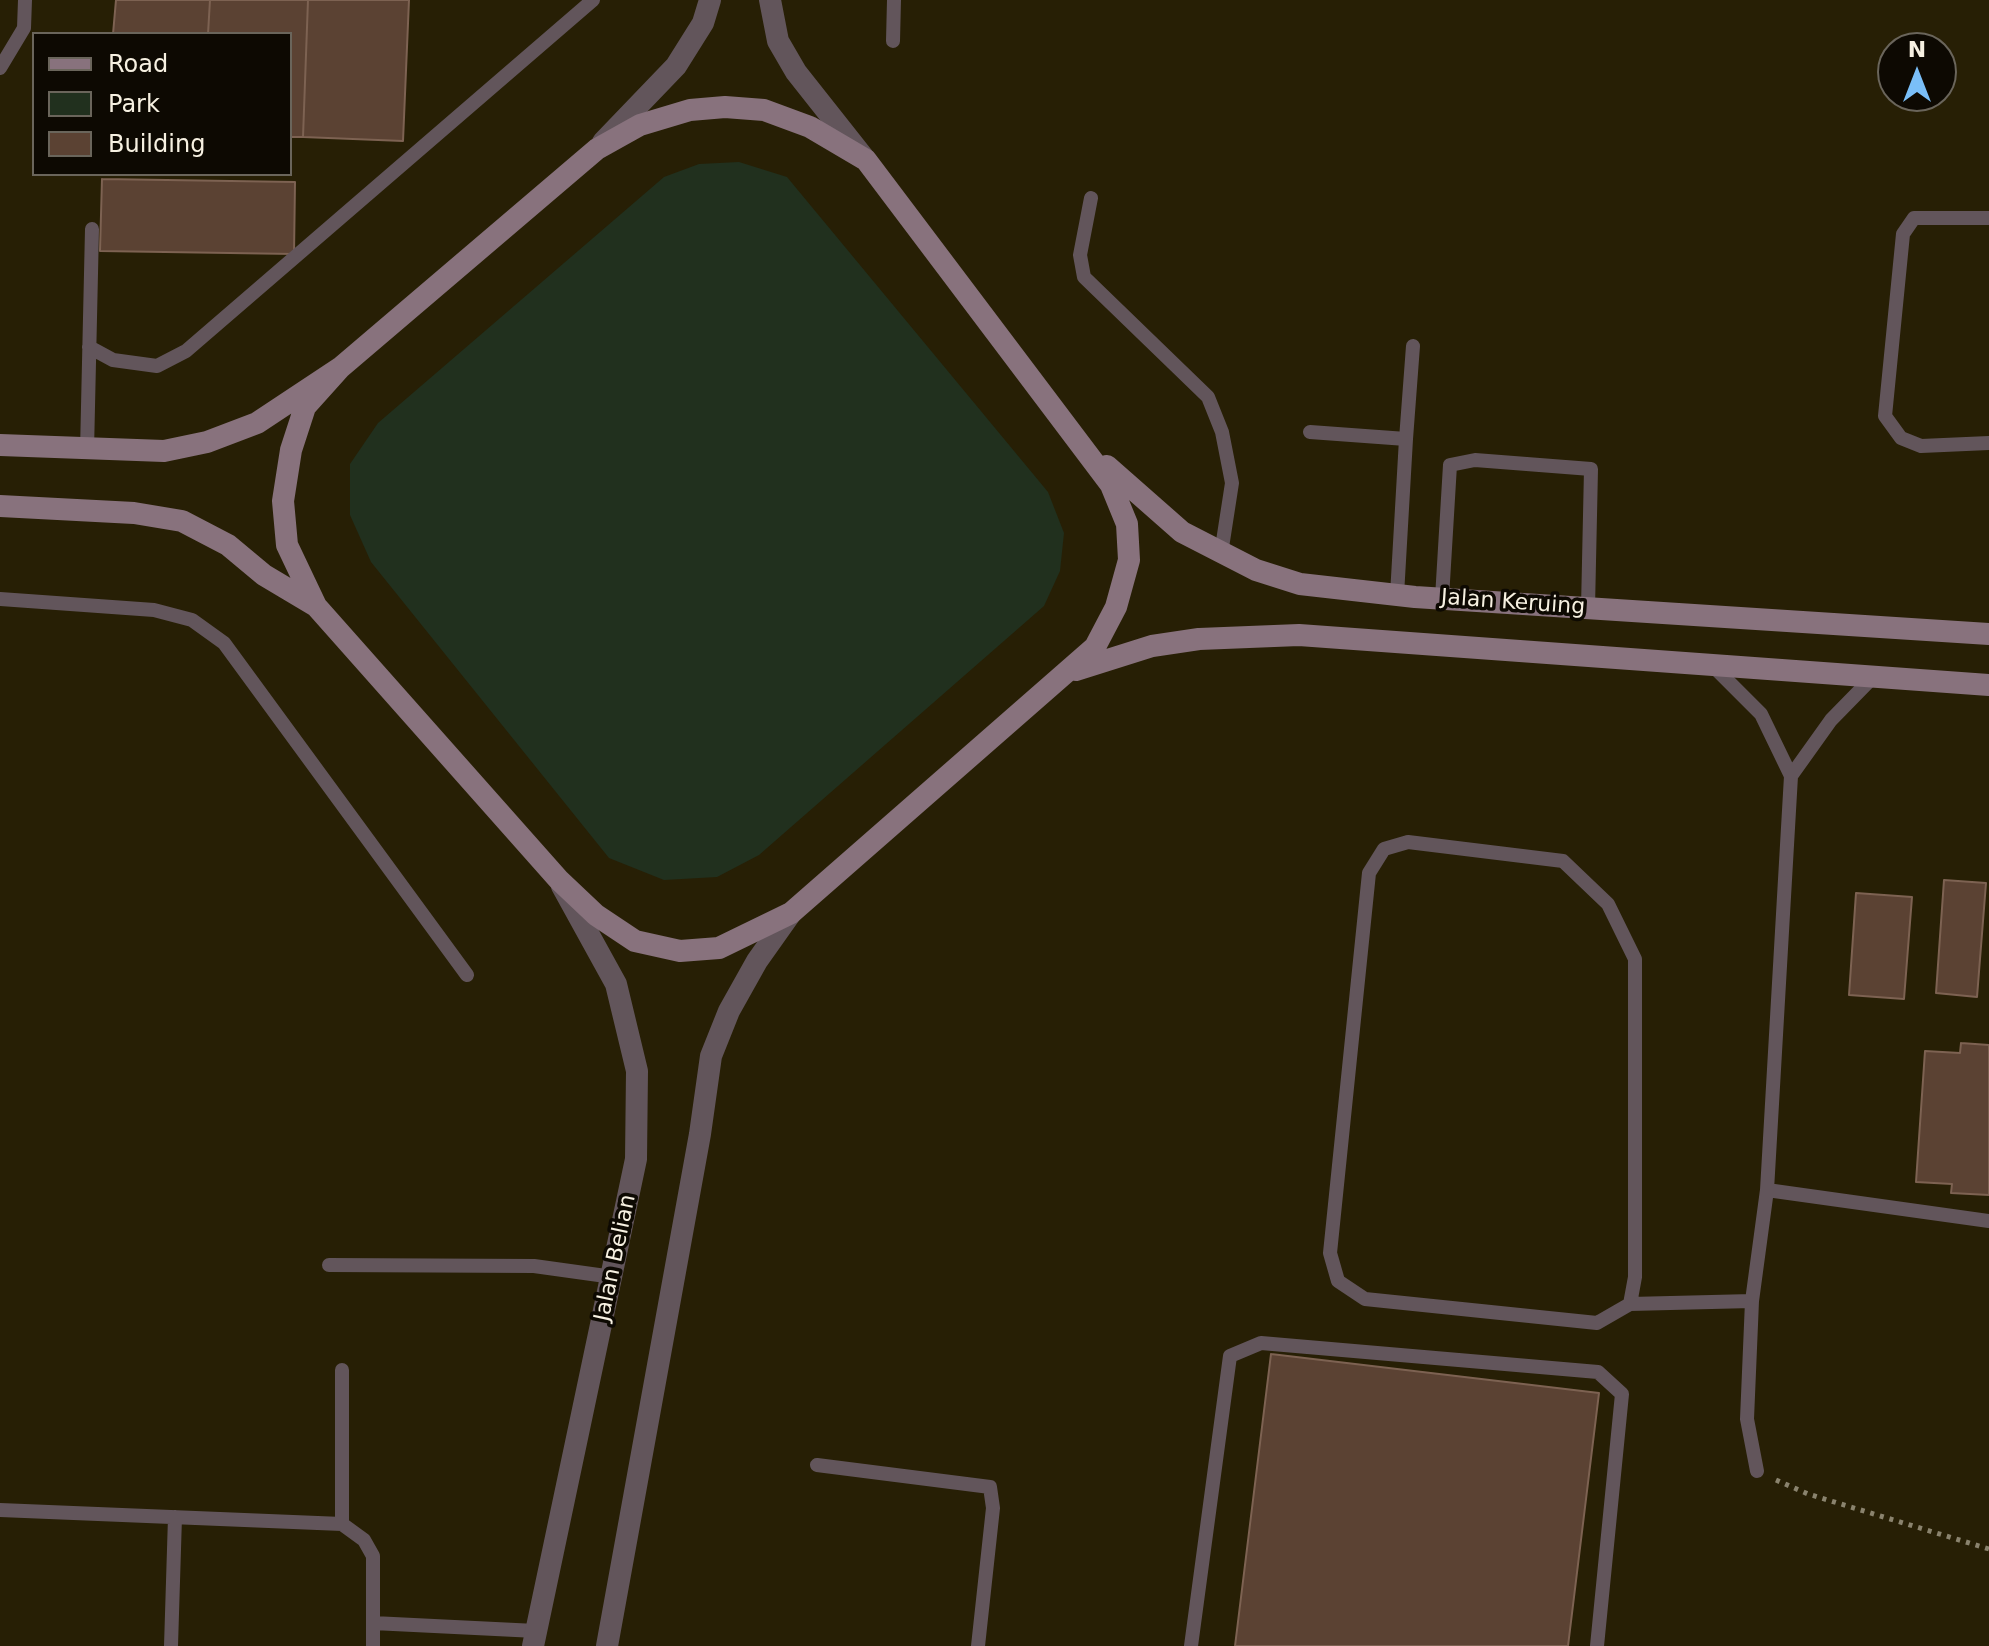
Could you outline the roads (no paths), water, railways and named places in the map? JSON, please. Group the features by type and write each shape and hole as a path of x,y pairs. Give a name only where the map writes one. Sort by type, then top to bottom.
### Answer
{"main road":[{"path":"0,445 87,451 164,451 207,442 257,423 340,368 597,149 640,125 690,110 725,107 764,110 810,127 866,160 1111,485 1127,524 1129,560 1116,607 1095,647 791,913 719,948 680,951 635,941 596,915 559,880 316,606 287,545 283,501 291,450 305,407 340,368"},
{"name":"Jalan Keruing","path":"1082,443 1182,532 1221,554 1300,584 1397,595 1989,634"},
{"path":"0,506 134,513 182,521 228,545 264,575 316,606"},
{"name":"Jalan Keruing","path":"1065,673 1152,646 1199,639 1287,635 1989,685"}],"street":[{"path":"597,149 676,66 703,23 710,0"},
{"path":"770,0 778,41 796,72 866,160"},
{"name":"Jalan Belian","path":"534,1639 636,1159 637,1071 616,984 559,880"},
{"path":"607,1646 700,1134 711,1056 729,1011 757,961 791,913"}],"lane":[{"path":"0,68 24,28 25,0"},
{"path":"89,347 113,360 157,366 186,351 593,0"},
{"path":"893,41 894,0"},
{"path":"1091,198 1080,255 1084,277 1208,397 1222,432 1232,483 1221,554"},
{"path":"1989,218 1914,218 1903,234 1885,416 1901,438 1921,446 1989,443"},
{"path":"87,451 92,229"},
{"path":"1397,595 1413,346"},
{"path":"1310,432 1406,439"},
{"path":"1442,598 1450,465 1475,460 1591,469 1588,608"},
{"path":"0,599 154,610 192,620 224,643 467,975"},
{"path":"1710,664 1761,714 1791,776 1767,1190 1752,1301 1747,1419 1757,1471"},
{"path":"1791,776 1831,720 1874,676"},
{"path":"1630,1304 1635,1277 1635,959 1608,904 1563,861 1408,842 1384,849 1369,873 1330,1253 1338,1281 1365,1299 1597,1323 1630,1304 1752,1301"},
{"path":"1767,1190 1989,1221"},
{"path":"329,1265 534,1266 613,1277"},
{"path":"1191,1646 1230,1356 1261,1343 1598,1372 1622,1394 1597,1646"},
{"path":"342,1370 342,1524"},
{"path":"817,1465 990,1487 993,1508 978,1646"},
{"path":"0,1510 342,1524 364,1540 373,1556 373,1646"},
{"path":"171,1646 175,1517"},
{"path":"373,1623 534,1639"}]}
